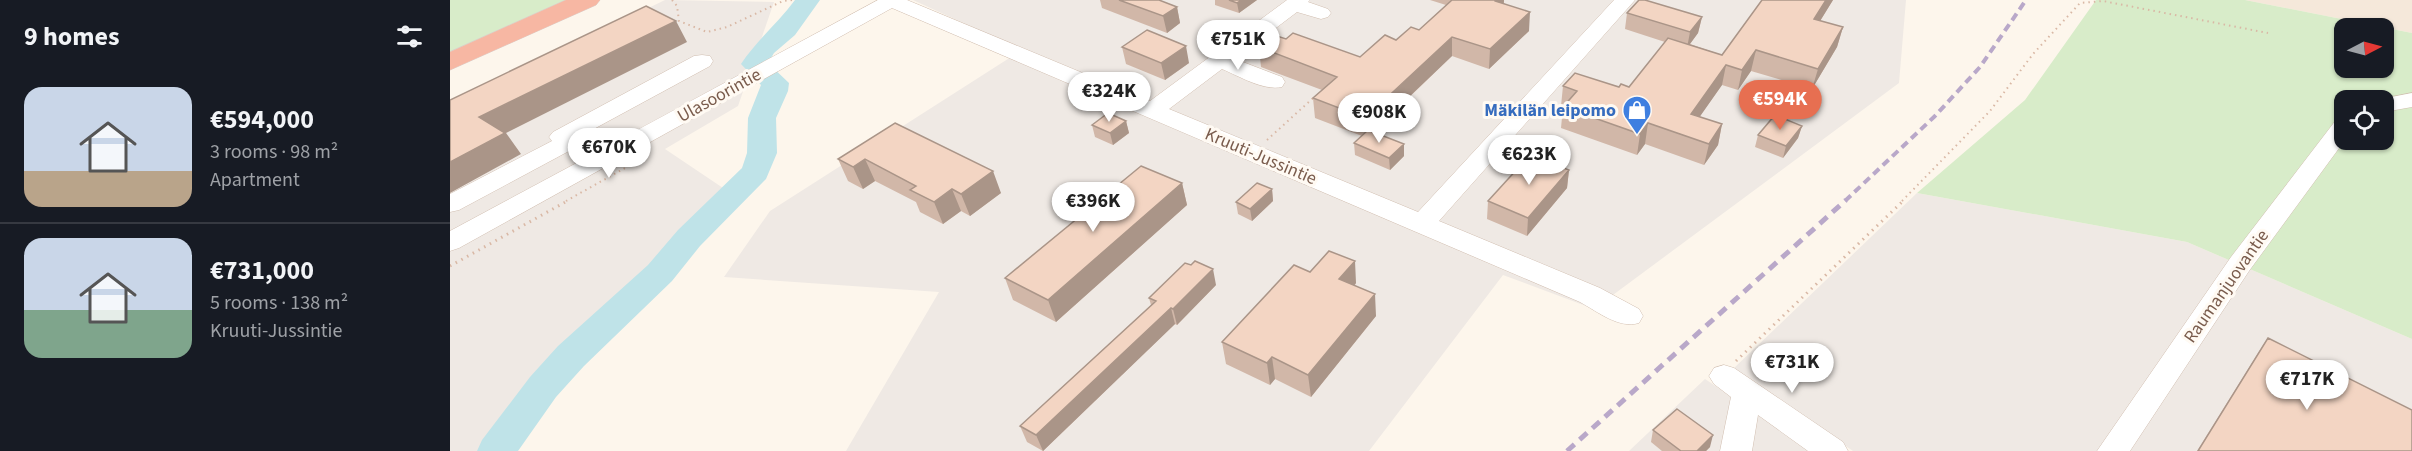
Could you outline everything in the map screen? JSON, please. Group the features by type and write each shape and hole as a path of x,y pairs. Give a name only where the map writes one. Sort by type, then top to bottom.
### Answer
{"highway":[{"path":"450,62 587,0"}],"street":[{"path":"1422,224 1625,0"},
{"name":"Kruuti-Jussintie","path":"892,1 1590,295 1629,316"},
{"name":"Ulasoorintie","path":"450,242 892,1"},
{"path":"1153,111 1283,8 1321,14"},
{"path":"1220,60 1274,82"},
{"path":"603,159 561,137 702,61"},
{"path":"2394,103 2412,100"},
{"name":"Raumanjuovantie","path":"2113,451 2240,264 2334,138"},
{"path":"479,226 450,206 570,141"},
{"path":"1736,384 1736,451"},
{"path":"1736,384 1832,451"}],"path":[{"path":"672,0 677,6 679,21 707,32 727,27 784,1 792,0"},
{"path":"1736,384 1742,354 1919,186 1990,111 2033,54 2080,3 2103,1 2268,33"},
{"path":"1266,141 1312,99 1319,98"}],"shaded area":[{"path":"665,0 774,2 738,106 665,149 729,192 512,417 492,451 450,451 450,104"},
{"path":"913,0 1906,0 1899,83 1594,309 1503,275 1369,451 846,451 939,292 724,277 770,211 1022,50"},
{"path":"2245,0 2412,0 2412,33 2394,29 2394,18 2336,18"},
{"path":"1917,193 2187,242 2412,339 2412,451 1853,451 1733,369"},
{"path":"1705,379 1813,451 1629,451"}],"green space":[{"path":"450,0 573,0 450,54"},
{"path":"2096,0 2245,0 2336,18 2334,18 2334,78 2394,78 2394,29 2412,33 2412,339 2187,242 1917,193 2025,100"}],"building":[{"path":"1119,0 1159,0 1177,7 1163,16"},
{"path":"1452,0 1495,0 1530,12 1490,49 1452,37 1365,118 1313,98 1337,77 1259,47 1274,35 1286,39 1293,33 1360,57 1385,35 1396,40 1411,27 1419,30"},
{"path":"1639,0 1702,17 1690,32 1627,13"},
{"path":"1762,0 1826,0 1814,19 1843,27 1818,69 1756,50 1742,70 1726,65 1691,114 1722,124 1709,144 1648,123 1640,134 1563,107 1577,91 1563,86 1575,73 1619,87 1621,84 1629,87 1668,38 1722,55"},
{"path":"646,6 676,21 479,117 505,133 450,162 450,100"},
{"path":"1147,30 1186,46 1161,63 1122,47"},
{"path":"1108,113 1126,121 1110,133 1092,125"},
{"path":"1775,115 1802,126 1786,146 1758,135"},
{"path":"895,123 993,171 961,194 952,189 934,202 910,190 916,186 865,159 853,167 838,159"},
{"path":"1368,130 1404,144 1389,158 1354,143"},
{"path":"1530,155 1569,170 1528,218 1488,201"},
{"path":"1141,166 1182,183 1048,300 1005,278"},
{"path":"1257,183 1272,189 1250,209 1236,202"},
{"path":"1329,251 1355,261 1339,279 1375,294 1308,375 1272,357 1267,363 1222,342 1294,265 1310,272"},
{"path":"1195,261 1213,269 1173,309 1171,308 1036,435 1020,426 1156,301 1149,298 1185,263 1191,265"},
{"path":"2268,338 2412,410 2412,451 2198,451"},
{"path":"1677,409 1713,435 1697,451 1681,451 1653,430"}],"waterway":[{"path":"496,451 543,387 571,356 660,273 689,238 755,172 762,153 762,118 774,91 775,83 754,64 765,48 786,30 808,0"}],"railway":[{"path":"1845,201 1935,116 1980,67 2026,0"},
{"path":"1567,451 1846,200"}],"place":[{"name":"Mäkilän leipomo","path":"1637,136"}]}
